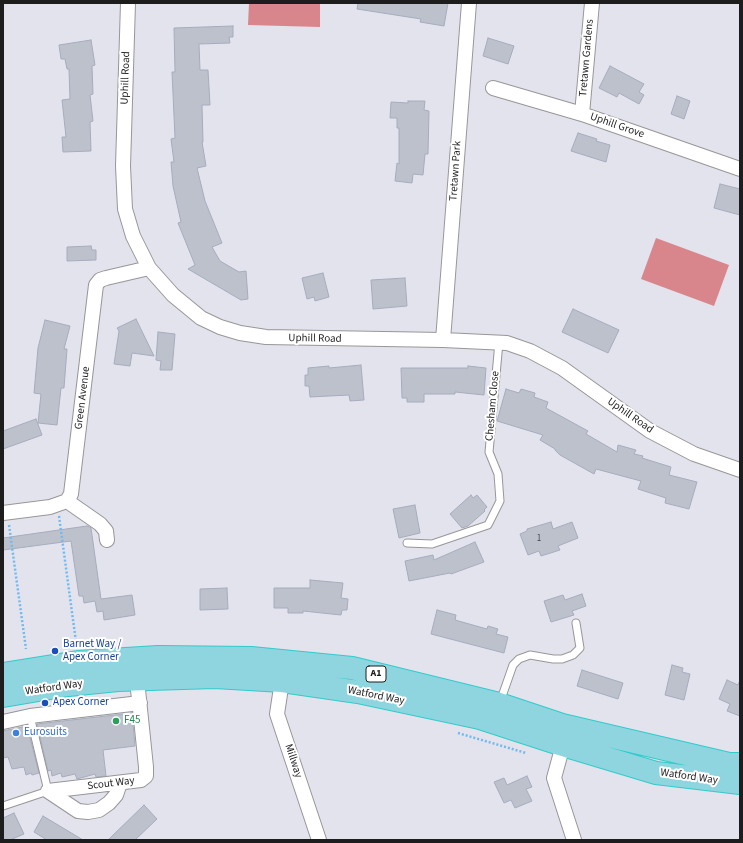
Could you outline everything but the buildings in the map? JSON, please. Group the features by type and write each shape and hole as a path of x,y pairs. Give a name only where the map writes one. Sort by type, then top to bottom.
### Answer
{"highway":[{"name":"Watford Way","path":"3,674 78,662 120,658 252,658 352,668 499,704 562,725 729,764 740,764"},
{"name":"Watford Way","path":"3,696 68,685 137,680 215,677 282,681 358,692 480,718 563,746 656,773 740,783"}],"street":[{"name":"Uphill Road","path":"128,3 123,166 125,209 133,236 149,268 173,295 201,318 220,327 240,333 266,337 298,339 499,342 530,351 562,368 650,432 694,454 740,470"},
{"name":"Tretawn Park","path":"443,340 469,3"},
{"name":"Tretawn Gardens","path":"582,114 592,3"},
{"name":"Uphill Grove","path":"493,88 582,114 740,169"},
{"name":"Green Avenue","path":"62,503 72,486 96,285 100,280 106,278 149,268"},
{"path":"5,513 62,503 100,524 106,531 107,540"},
{"path":"3,722 30,716 140,703 137,680"},
{"name":"Millway","path":"282,681 277,714 319,840"},
{"name":"Scout Way","path":"48,791 141,780 146,776 147,769 140,703"},
{"path":"563,746 554,778 574,840"},
{"path":"48,791 78,811 88,812 99,810 109,803 116,795 120,783"}],"lane":[{"name":"Chesham Close","path":"407,543 432,544 488,525 500,501 498,474 489,452 499,342"},
{"path":"499,704 513,665 519,659 530,655 553,659 573,655 580,648 576,623"},
{"path":"30,716 48,791"},
{"name":"Scout Way","path":"3,806 48,791"}],"path":[{"path":"62,503 76,642"},
{"path":"5,513 26,649"},
{"path":"451,731 528,754"}],"shaded area":[{"path":"249,3 320,3 320,27 248,25"},
{"path":"656,238 729,265 714,306 641,279"}],"place":[{"name":"Barnet Way / Apex Corner","path":"55,651"},
{"name":"Apex Corner","path":"45,703"},
{"name":"F45","path":"116,721"},
{"name":"Eurosuits","path":"16,733"}]}
